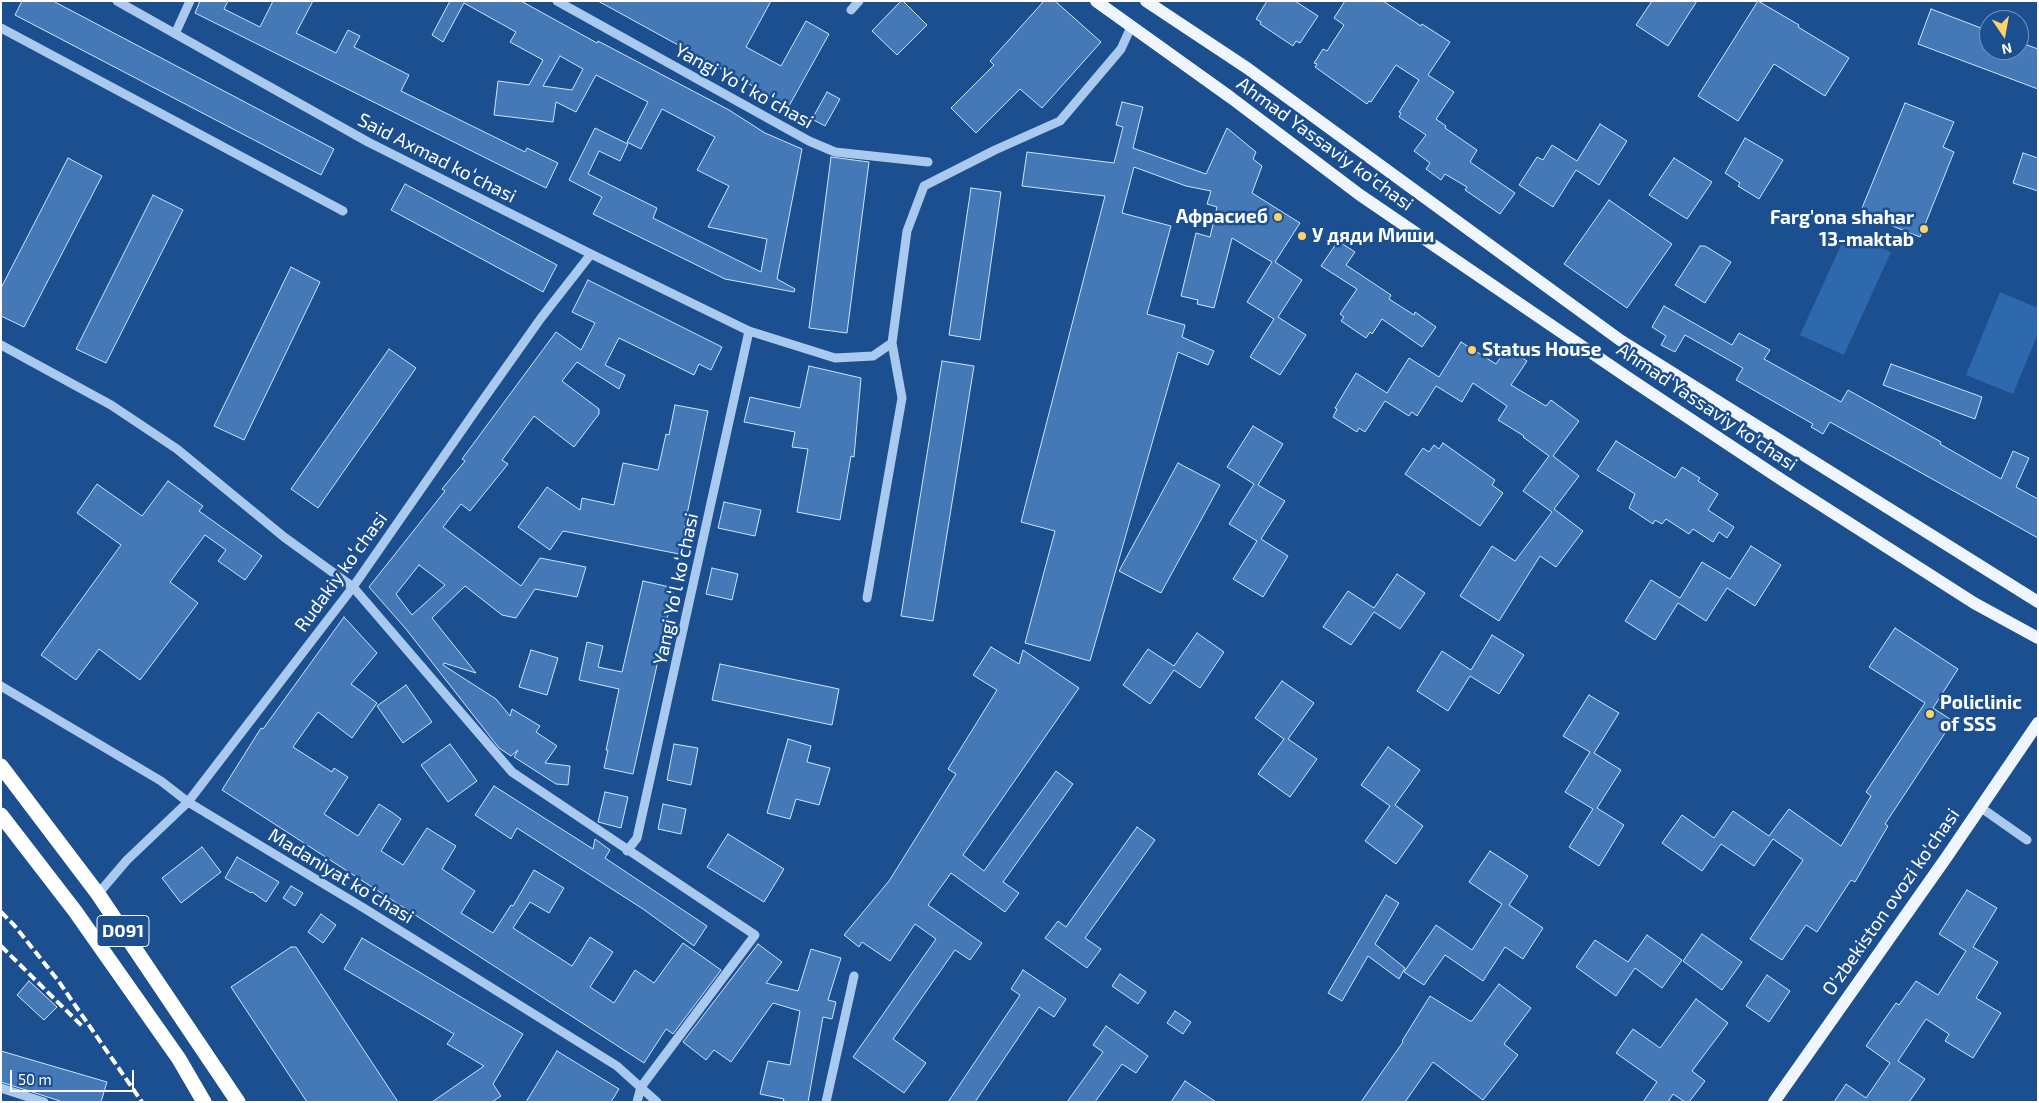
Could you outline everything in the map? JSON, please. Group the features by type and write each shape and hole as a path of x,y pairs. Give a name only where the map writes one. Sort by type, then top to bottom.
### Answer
{"highway":[{"name":"D091","path":"1,766 98,894 238,1102"},
{"name":"D091","path":"1,815 75,911 179,1059 204,1102"},
{"path":"179,1059 200,1045"}],"main road":[{"name":"Ahmad Yassaviy ko'chasi","path":"1096,1 1230,97 1360,195 1630,379 1782,480 1966,598 2038,638"},
{"name":"Ahmad Yassaviy ko'chasi","path":"1146,1 1164,6 1246,68 1620,340 2038,602"},
{"name":"O'zbekiston ovozi ko'chasi","path":"1774,1102 2038,723"}],"street":[{"name":"Said Axmad koʻchasi","path":"117,1 368,142 749,332 835,358 873,356 892,343"},
{"path":"175,34 190,1"},
{"name":"Yangi Yoʻl koʻchasi","path":"557,1 809,141 835,152 928,162"},
{"path":"851,10 859,1"},
{"path":"867,598 902,398 892,343 908,231 924,186 995,150 1060,121 1122,49 1132,27"},
{"path":"1,28 343,211"},
{"name":"Rudakiy koʻchasi","path":"98,894 127,860 188,802 353,587 541,318 591,254"},
{"name":"Yangi Yoʻl koʻchasi","path":"626,851 638,838 749,332"},
{"path":"1,345 111,405 177,449 284,536 353,587 512,772 626,851 755,935 641,1087 637,1102"},
{"name":"Madaniyat koʻchasi","path":"1,686 161,781 188,802 367,910 617,1066 657,1102"},
{"path":"1980,807 2027,840"},
{"path":"826,1102 854,976"},
{"path":"1,1088 44,1102"}],"shaded area":[{"path":"1847,232 1891,252 1844,355 1800,335"},
{"path":"2000,292 2038,308 2038,333 2013,394 1966,375"}],"building":[{"path":"22,1 53,1 334,149 321,175 15,15"},
{"path":"200,1 228,1 224,9 260,27 273,1 313,1 296,33 336,53 348,30 360,36 354,47 409,75 401,91 525,152 527,148 558,163 546,188 195,13"},
{"path":"450,1 521,1 597,43 598,41 729,110 765,133 802,149 777,279 795,289 794,292 725,279 593,214 602,197 569,180 595,128 628,144 620,161 599,151 588,174 657,208 653,218 761,272 767,239 708,227 729,186 697,170 715,137 662,109 641,149 627,142 648,102 596,75 576,112 556,102 553,122 494,115 498,81 529,85 543,60 510,42 516,32 464,3 443,42 432,35","holes":["560,56 583,69 572,90 543,86"]},
{"path":"598,1 771,1 746,47 781,66 806,21 829,34 789,106"},
{"path":"901,1 927,25 897,55 872,31"},
{"path":"1044,1 1055,1 1101,42 1042,108 1020,89 976,133 951,108 994,65 990,61"},
{"path":"1267,1 1295,1 1318,16 1300,43 1296,41 1293,46 1260,24 1261,22 1256,19"},
{"path":"1345,1 1383,1 1450,42 1428,75 1454,92 1436,119 1446,126 1445,128 1477,150 1470,162 1515,193 1500,214 1465,190 1467,187 1445,174 1441,180 1426,169 1430,163 1414,151 1426,135 1399,117 1401,113 1399,112 1419,80 1396,65 1371,102 1369,101 1367,104 1315,67 1317,64 1314,63 1323,49 1327,51 1344,25 1334,18"},
{"path":"1652,1 1697,1 1668,46 1636,25"},
{"path":"1758,1 1849,58 1825,96 1774,64 1738,121 1698,96"},
{"path":"1931,9 1979,27 1979,60 2029,60 2029,46 2038,49 2038,89 1918,44"},
{"path":"827,92 840,99 825,126 812,119"},
{"path":"1122,102 1143,107 1133,148 1206,174 1227,128 1256,152 1253,159 1262,166 1252,193 1300,223 1275,262 1302,280 1278,317 1306,335 1280,375 1250,357 1274,319 1247,302 1272,262 1232,238 1214,308 1197,304 1198,300 1181,296 1196,233 1210,237 1217,207 1207,204 1211,191 1186,186 1134,167 1122,213 1171,226 1147,314 1185,325 1182,337 1214,351 1208,365 1178,352 1090,661 1025,643 1055,531 1021,522 1105,196 1022,186 1027,152 1114,163 1123,127 1116,125"},
{"path":"1905,103 1954,122 1943,147 1954,152 1920,237 1860,213"},
{"path":"1600,124 1627,141 1599,185 1576,170 1553,207 1519,185 1537,157 1543,160 1552,145 1577,161"},
{"path":"1745,138 1783,160 1759,199 1738,186 1740,183 1725,173"},
{"path":"2023,153 2038,158 2038,191 2013,183"},
{"path":"831,157 869,162 847,333 809,328"},
{"path":"68,158 102,176 24,327 1,316 1,288"},
{"path":"1674,158 1712,182 1687,219 1649,195"},
{"path":"405,184 557,265 543,292 391,210"},
{"path":"971,188 1001,192 980,340 949,335"},
{"path":"153,195 183,210 106,363 76,349"},
{"path":"1609,200 1672,244 1627,308 1564,264"},
{"path":"1338,241 1355,252 1346,265 1391,295 1389,299 1414,315 1415,312 1436,327 1422,347 1382,319 1372,334 1370,332 1366,338 1341,321 1344,317 1340,314 1357,289 1321,266"},
{"path":"1700,246 1705,246 1731,262 1705,303 1675,285"},
{"path":"291,267 320,282 244,440 214,426"},
{"path":"588,280 722,347 711,370 699,364 694,375 619,338 605,365 625,375 619,389 577,362 562,381 599,409 599,414 574,447 534,416 502,460 508,464 470,511 461,504 443,527 521,586 540,558 586,567 577,597 535,589 516,618 502,615 465,586 432,618 476,673 444,663 443,665 496,699 510,716 512,709 540,726 536,732 557,746 545,763 570,766 568,785 556,784 514,757 518,750 511,756 499,748 406,629 369,587 445,491 442,489 465,461 462,459 556,332 581,350 595,323 572,312","holes":["419,565 445,585 412,615 396,594"]},
{"path":"1664,306 1732,345 1739,333 1770,350 1764,359 1841,402 1848,390 1941,442 1940,444 2001,479 2013,451 2029,458 2016,487 2038,499 2038,538 1830,422 1823,434 1811,427 1813,424 1736,380 1743,368 1685,335 1675,352 1661,345 1666,336 1652,327"},
{"path":"1461,342 1496,364 1507,348 1527,361 1511,385 1546,406 1551,400 1579,421 1553,456 1579,476 1554,509 1583,531 1556,567 1540,556 1499,621 1460,596 1492,546 1515,561 1552,512 1523,491 1549,456 1524,436 1498,420 1507,406 1473,383 1462,402 1436,386 1417,416 1412,412 1409,416 1385,401 1365,432 1359,428 1357,432 1333,417 1337,409 1335,408 1356,373 1387,393 1409,358 1439,377"},
{"path":"389,349 416,368 318,508 291,489"},
{"path":"942,361 974,366 933,621 901,616"},
{"path":"1891,364 1982,397 1975,419 1883,385"},
{"path":"809,366 861,378 854,457 851,456 840,520 797,512 808,449 792,447 795,432 744,422 750,397 800,408"},
{"path":"675,405 708,411 679,554 563,531 550,550 518,527 547,487 580,510 582,498 614,505 623,463 658,470 666,434 669,435"},
{"path":"1253,426 1283,444 1258,485 1285,501 1261,539 1288,556 1263,597 1233,579 1257,541 1229,524 1254,484 1227,467"},
{"path":"1616,441 1675,478 1682,467 1700,478 1698,481 1718,494 1708,510 1734,527 1727,538 1719,532 1713,542 1693,529 1689,534 1666,519 1662,524 1655,520 1653,524 1629,508 1635,494 1597,470"},
{"path":"1443,443 1495,480 1492,485 1503,493 1480,526 1405,474 1423,448 1429,452 1434,445 1439,449"},
{"path":"1178,463 1220,485 1161,593 1119,571"},
{"path":"168,481 203,506 199,511 262,556 245,580 218,561 226,550 205,535 170,582 198,603 140,680 99,649 76,680 41,655 121,545 77,513 97,484 142,516"},
{"path":"724,502 761,510 755,536 718,528"},
{"path":"1751,546 1781,565 1755,606 1727,588 1706,621 1678,603 1655,640 1625,621 1651,580 1680,598 1702,562 1730,579"},
{"path":"712,568 738,574 732,600 706,594"},
{"path":"1397,574 1425,593 1400,629 1374,612 1351,645 1323,627 1348,591 1374,608"},
{"path":"643,581 674,588 633,774 604,768 619,689 579,680 587,642 603,646 598,667 622,672"},
{"path":"344,617 377,653 351,684 377,703 352,738 318,712 293,747 332,772 334,768 348,777 324,814 358,836 379,804 393,813 401,819 381,851 403,865 427,828 456,846 442,869 475,891 461,913 493,933 511,905 513,906 534,870 564,888 549,913 530,902 513,928 572,966 590,937 613,952 590,987 614,1003 635,970 654,983 683,943 721,970 673,1034 666,1029 644,1063 222,790 261,728 263,729"},
{"path":"1895,628 1958,669 1933,708 1953,721 1885,824 1888,826 1855,882 1851,880 1817,932 1806,925 1782,960 1750,939 1803,860 1773,839 1754,866 1721,844 1702,871 1662,843 1682,815 1714,838 1733,811 1769,836 1789,809 1841,846 1871,796 1866,792 1925,703 1869,667"},
{"path":"1197,633 1224,652 1200,688 1174,670 1150,704 1123,685 1148,649 1174,666"},
{"path":"1492,635 1524,655 1499,694 1470,676 1448,711 1417,691 1442,651 1471,670"},
{"path":"991,647 1019,664 1023,650 1079,688 963,855 984,871 1056,771 1073,784 1003,882 1019,893 1005,912 951,873 928,905 982,943 970,960 955,950 893,1039 926,1063 904,1093 853,1057 936,939 915,924 890,961 862,942 859,947 844,935 889,881 956,774 948,769 997,690 973,675"},
{"path":"531,650 558,658 547,695 519,687"},
{"path":"720,664 839,689 832,725 712,700"},
{"path":"1282,681 1314,703 1288,739 1317,759 1290,797 1258,774 1284,739 1255,718"},
{"path":"406,685 432,722 403,743 377,706"},
{"path":"1589,695 1619,713 1594,753 1621,770 1597,808 1624,825 1599,866 1569,847 1593,809 1565,792 1590,752 1563,736"},
{"path":"788,739 811,746 807,762 830,768 819,805 796,799 790,819 767,813"},
{"path":"450,744 477,781 448,802 421,765"},
{"path":"674,744 698,748 691,785 667,780"},
{"path":"1388,747 1420,770 1395,805 1423,826 1396,864 1365,841 1390,806 1361,785"},
{"path":"494,786 593,849 595,839 610,850 605,858 707,926 694,946 643,909 517,828 511,839 475,815"},
{"path":"605,792 628,797 621,828 598,822"},
{"path":"663,804 686,809 681,834 658,829"},
{"path":"1137,827 1155,840 1085,938 1101,949 1087,968 1045,938 1058,921 1066,927"},
{"path":"728,834 784,869 764,902 707,867"},
{"path":"202,847 221,872 181,903 162,878"},
{"path":"1490,851 1528,876 1509,905 1543,928 1523,959 1505,947 1483,981 1445,955 1424,985 1404,972 1436,925 1472,950 1502,904 1469,882"},
{"path":"237,857 279,882 266,902 252,892 225,878"},
{"path":"291,886 303,893 295,906 283,898"},
{"path":"1967,890 1997,908 1973,947 1998,962 1976,998 2001,1013 1973,1058 1945,1041 1949,1034 1926,1019 1898,1061 1925,1079 1909,1102 1834,1102 1846,1084 1866,1098 1890,1063 1866,1046 1896,1003 1899,1005 1916,981 1938,995 1966,951 1939,934"},
{"path":"1386,895 1399,903 1375,944 1405,968 1399,979 1368,956 1342,1001 1328,993"},
{"path":"321,914 336,925 323,943 308,932"},
{"path":"1702,934 1742,962 1722,990 1683,961"},
{"path":"1647,935 1682,960 1662,988 1635,968 1616,996 1576,967 1595,940 1628,962"},
{"path":"362,938 523,1034 493,1084 501,1096 492,1102 432,1102 484,1066 447,1044 454,1034 344,969"},
{"path":"758,944 782,962 766,983 798,991 811,949 841,958 828,1000 836,1002 832,1019 823,1017 808,1102 783,1102 784,1099 760,1094 768,1061 790,1065 800,1011 773,1003 731,1062 714,1050 706,1060 683,1042"},
{"path":"291,947 296,947 398,1102 307,1102 231,987"},
{"path":"1023,970 1066,999 1054,1017 1039,1007 975,1102 948,1102 1020,995 1011,989"},
{"path":"1120,974 1146,992 1138,1004 1112,986"},
{"path":"1767,975 1790,991 1769,1022 1746,1006"},
{"path":"29,981 57,1007 44,1020 17,995"},
{"path":"1499,984 1531,1008 1504,1044 1518,1055 1483,1100 1433,1062 1405,1102 1361,1102 1403,1042 1430,996 1472,1021"},
{"path":"1696,999 1728,1023 1692,1071 1705,1081 1689,1102 1685,1102 1673,1094 1668,1102 1643,1102 1657,1082 1616,1053 1633,1029 1660,1048"},
{"path":"1175,1011 1191,1022 1183,1034 1167,1023"},
{"path":"1106,1026 1148,1056 1136,1073 1122,1064 1095,1102 1067,1102 1103,1052 1093,1045"},
{"path":"1,1051 107,1082 101,1102 63,1102 1,1082"},
{"path":"557,1051 619,1089 611,1102 526,1102"},
{"path":"1185,1081 1216,1102 1171,1102"}],"railway":[{"path":"1,912 14,925 57,979 142,1102"},
{"path":"1,946 83,1027"}],"place":[{"name":"Афрасиеб","path":"1278,217"},
{"name":"Farg'ona shahar 13-maktab","path":"1924,229"},
{"name":"У дяди Миши","path":"1302,236"},
{"name":"Status House","path":"1472,350"},
{"name":"Policlinic of SSS","path":"1930,714"}]}
